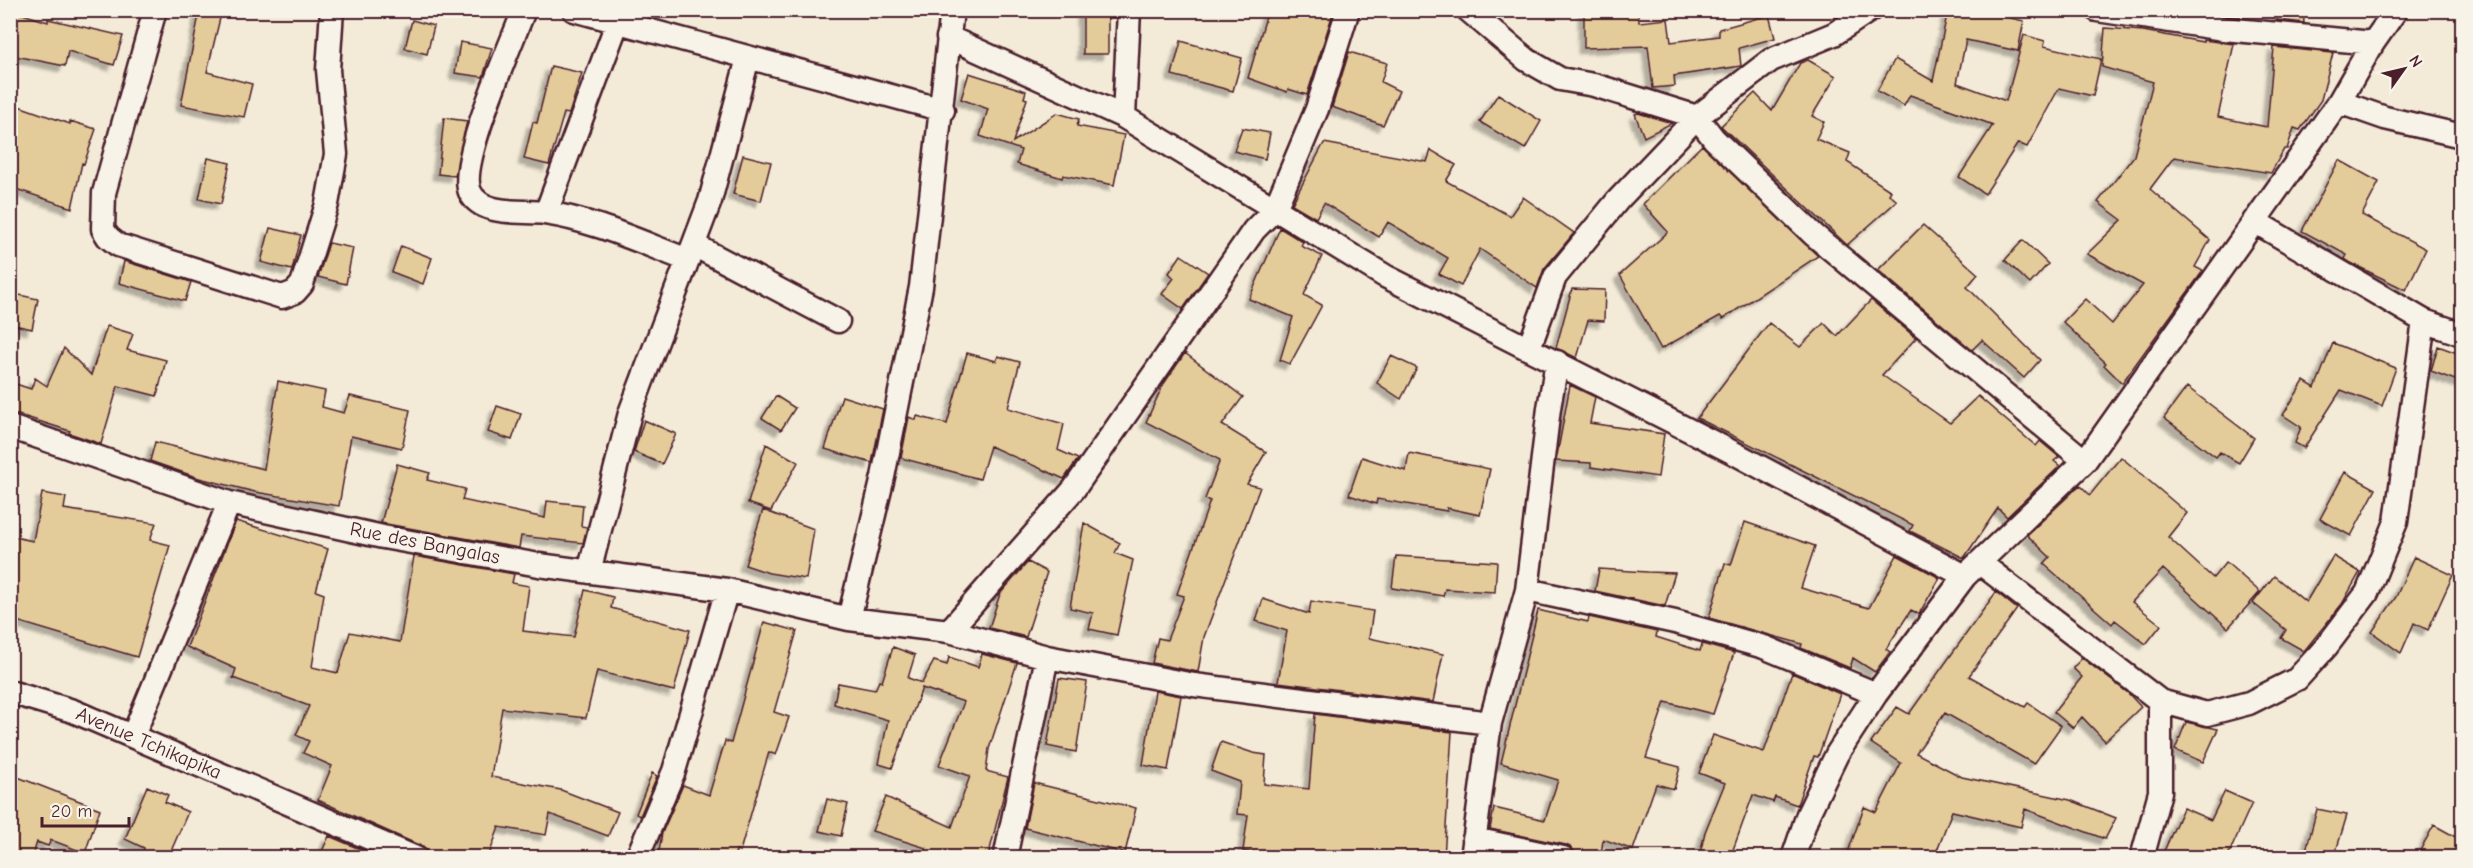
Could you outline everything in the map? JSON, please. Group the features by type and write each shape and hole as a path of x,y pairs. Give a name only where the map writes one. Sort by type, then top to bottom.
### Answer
{"street":[{"path":"156,10 104,193 104,229 108,237 118,245 282,297 295,292 302,284 327,204 336,154 328,70 332,10"},
{"path":"524,10 480,123 467,179 469,190 476,200 489,208 546,213 691,252 838,321"},
{"path":"574,10 620,17 748,58 943,110"},
{"path":"849,619 883,477 921,287 943,110 952,10"},
{"path":"1124,117 1129,10"},
{"path":"949,631 1074,489 1254,230 1275,209 1317,109 1348,10"},
{"path":"1468,10 1527,60 1560,79 1594,85 1697,117 1714,139 1814,235 2085,461"},
{"path":"1530,348 1555,277 1617,200 1697,117 1771,60 1834,34 1870,10"},
{"path":"2097,10 2224,29 2373,43"},
{"path":"1794,858 1808,814 1837,754 1876,694 1973,570 2085,461 2339,102 2373,43 2396,10"},
{"path":"546,213 620,17"},
{"path":"948,37 1124,117 1385,276 1973,570 2160,701 2207,714 2249,703 2298,679 2326,647 2367,593 2396,522 2424,321"},
{"path":"589,572 630,412 710,201 748,58"},
{"path":"2339,102 2385,118 2463,136"},
{"path":"2254,221 2424,321 2463,334"},
{"path":"1557,362 1549,408 1527,590 1490,723 1473,848 1563,858"},
{"name":"Rue des Bangalas","path":"10,427 229,503 383,537 589,572 727,590 849,619 949,631 1047,657 1194,685 1490,723"},
{"path":"133,736 229,503"},
{"path":"637,858 674,771 727,590"},
{"path":"1527,590 1675,622 1764,647 1876,694"},
{"path":"1005,858 1047,657"},
{"name":"Avenue Tchikapika","path":"10,692 73,711 416,858"},
{"path":"2142,858 2160,792 2160,701"}],"building":[{"path":"10,10 48,22 48,19 123,36 114,65 68,51 65,66 10,55"},
{"path":"200,10 222,10 207,72 252,84 244,117 181,105"},
{"path":"1083,10 1108,10 1108,54 1083,54"},
{"path":"1268,10 1334,10 1307,95 1288,89 1287,92 1248,78"},
{"path":"1584,10 1638,10 1639,22 1668,19 1671,42 1719,36 1719,29 1769,15 1775,38 1739,48 1741,66 1674,76 1675,86 1653,88 1648,46 1584,48"},
{"path":"1948,10 1983,15 1984,12 2024,21 2018,51 1966,40 1957,83 2006,101 2024,35 2045,41 2044,46 2101,59 2093,96 2059,88 2027,147 2018,143 1985,194 1959,177 1993,125 1910,95 1904,106 1877,91 1895,59 1933,81"},
{"path":"2207,10 2241,10 2240,17 2207,13"},
{"path":"2278,10 2303,10 2304,23 2277,20"},
{"path":"412,20 434,26 427,54 405,48"},
{"path":"2105,28 2143,31 2203,42 2203,40 2234,44 2218,117 2267,127 2274,47 2333,53 2321,100 2300,130 2294,128 2287,149 2284,149 2271,173 2174,157 2150,189 2210,240 2195,267 2203,271 2122,383 2104,365 2106,363 2063,322 2085,299 2112,324 2143,285 2087,254 2122,220 2098,202 2134,156 2153,82 2102,67"},
{"path":"1181,41 1242,58 1233,91 1172,75"},
{"path":"460,42 492,48 483,77 455,73"},
{"path":"1349,52 1387,63 1381,82 1399,91 1383,125 1332,107"},
{"path":"1808,60 1836,76 1812,116 1824,122 1816,139 1850,153 1847,162 1891,191 1889,194 1897,201 1847,245 1721,126 1755,93 1772,111 1800,63"},
{"path":"551,66 582,73 569,114 564,113 549,165 524,159 533,122 537,123"},
{"path":"969,73 1026,91 1024,98 1027,99 1013,142 1057,113 1079,119 1077,126 1124,135 1114,185 1063,175 1062,178 1017,164 1021,150 980,136 988,109 961,99"},
{"path":"1498,94 1541,121 1525,149 1480,122"},
{"path":"10,103 70,124 70,121 96,129 84,164 82,163 72,208 10,187"},
{"path":"1635,114 1672,123 1644,137"},
{"path":"444,118 467,121 455,176 438,174"},
{"path":"1242,128 1270,133 1265,159 1234,151"},
{"path":"1324,143 1427,162 1431,150 1456,165 1446,181 1510,216 1523,197 1574,233 1544,269 1537,288 1480,249 1461,286 1439,274 1448,258 1388,222 1379,237 1324,203 1316,218 1292,204"},
{"path":"1702,145 1818,256 1723,319 1720,316 1661,349 1620,275 1668,232 1643,204"},
{"path":"743,155 771,162 761,201 733,194"},
{"path":"208,158 230,163 221,204 199,199"},
{"path":"2339,160 2379,182 2362,215 2426,249 2406,290 2351,263 2345,259 2347,255 2302,231"},
{"path":"1923,225 1978,274 1967,287 2040,360 2024,378 1982,340 1972,350 1878,270"},
{"path":"270,228 301,235 292,270 261,262"},
{"path":"1280,228 1303,242 1301,246 1322,256 1304,295 1322,305 1290,364 1280,360 1293,317 1249,299"},
{"path":"2023,240 2048,264 2030,284 2005,260"},
{"path":"329,243 353,248 346,284 318,277"},
{"path":"401,246 432,258 423,284 392,272"},
{"path":"1181,255 1208,273 1183,309 1162,294 1174,278 1169,273"},
{"path":"124,261 191,282 185,301 119,283"},
{"path":"1572,289 1605,290 1604,321 1588,320 1577,358 1556,348"},
{"path":"10,293 38,299 32,329 10,324"},
{"path":"1871,300 1916,338 1882,375 1950,423 1978,396 2036,446 2040,441 2059,457 2054,461 2060,466 2007,517 1998,508 1964,558 1910,531 1913,525 1697,418 1769,323 1800,347 1824,323 1837,336"},
{"path":"107,326 133,334 127,350 166,360 157,396 118,386 101,444 69,433 70,431 10,412 10,382 31,389 35,378 47,386 64,348 91,375"},
{"path":"2333,343 2396,368 2382,406 2341,390 2304,448 2295,443 2301,427 2283,415 2304,381 2315,388"},
{"path":"2438,346 2463,355 2463,383 2431,371"},
{"path":"967,353 996,361 998,356 1020,362 1008,408 1064,424 1058,450 1078,459 1064,479 990,446 980,479 901,458 909,417 916,420 917,416 947,424"},
{"path":"1185,353 1243,397 1222,425 1266,452 1247,484 1260,487 1204,637 1198,672 1152,663 1158,638 1167,640 1184,596 1177,594 1210,501 1205,499 1220,460 1146,422 1163,385"},
{"path":"1391,356 1417,368 1401,399 1377,383"},
{"path":"278,381 325,391 322,407 344,413 350,396 410,410 402,448 351,436 339,506 255,492 199,478 150,461 155,442 264,469"},
{"path":"1570,385 1595,397 1590,423 1664,434 1658,477 1591,467 1591,463 1556,461"},
{"path":"2187,387 2254,438 2239,463 2220,452 2216,457 2164,418"},
{"path":"776,396 795,408 781,430 762,418"},
{"path":"842,396 883,409 872,463 825,449"},
{"path":"497,406 521,414 512,440 488,432"},
{"path":"644,420 676,434 662,464 634,452"},
{"path":"766,444 798,462 771,511 748,503"},
{"path":"1409,453 1490,469 1480,515 1447,508 1447,511 1377,499 1376,504 1349,495 1362,457 1406,471"},
{"path":"2121,457 2187,513 2168,537 2213,578 2226,562 2260,592 2228,628 2163,569 2132,602 2161,625 2146,644 2115,620 2112,624 2044,564 2050,557 2027,535 2080,485 2090,495"},
{"path":"397,464 430,473 427,480 465,489 462,500 545,518 547,501 583,505 581,526 587,527 583,543 521,536 519,548 381,523"},
{"path":"2345,472 2376,489 2351,536 2320,519"},
{"path":"42,493 66,497 64,509 156,523 150,540 170,545 137,657 10,619 10,536 33,541"},
{"path":"763,510 814,529 806,579 769,573 745,565"},
{"path":"236,521 328,549 316,591 324,594 312,667 338,673 350,632 400,642 414,556 514,574 512,583 529,586 523,631 574,637 585,590 613,597 611,608 690,630 674,691 597,671 586,718 502,708 491,777 561,790 618,812 608,836 550,814 546,835 499,827 488,858 429,858 421,846 318,800 332,766 303,753 309,741 296,735 309,706 233,678 236,669 187,647"},
{"path":"1745,522 1815,546 1801,588 1869,608 1897,555 1940,578 1919,614 1911,610 1886,649 1890,652 1875,672 1853,658 1850,668 1801,648 1802,644 1709,618 1725,563 1731,565"},
{"path":"1084,523 1120,543 1115,553 1133,560 1117,635 1089,629 1093,613 1070,608"},
{"path":"1396,556 1497,562 1495,592 1445,589 1443,596 1392,588"},
{"path":"2333,556 2360,572 2342,604 2304,651 2281,638 2286,630 2253,603 2274,576 2306,602"},
{"path":"2414,557 2453,575 2428,630 2414,623 2401,653 2372,632 2396,597"},
{"path":"1028,562 1047,572 1026,637 989,628 1000,594"},
{"path":"1599,569 1675,573 1665,606 1595,591"},
{"path":"1996,592 2017,609 1969,676 2025,707 2028,703 2061,726 2034,764 1945,713 1916,753 1962,777 2070,800 2116,818 2105,839 2025,809 2021,827 1952,811 1934,858 1846,858 1864,807 1876,812 1901,763 1871,743 1897,707 1909,714"},
{"path":"1263,599 1309,614 1311,601 1373,611 1369,638 1443,654 1433,702 1278,682 1287,631 1256,621"},
{"path":"1538,610 1588,622 1589,617 1657,632 1656,637 1700,651 1702,644 1734,653 1713,714 1665,702 1646,758 1680,767 1674,789 1656,784 1633,850 1603,839 1601,858 1576,858 1572,848 1566,845 1490,829 1494,808 1545,820 1558,780 1501,763"},
{"path":"764,622 797,631 774,712 789,717 776,755 769,752 740,851 736,850 734,858 658,858 662,833 683,785 709,795 725,741 731,743"},
{"path":"893,647 915,655 908,678 922,683 934,661 947,665 949,657 978,667 982,654 1017,663 989,749 986,771 1008,777 988,858 924,858 926,848 872,831 886,797 952,827 970,776 939,765 964,702 922,688 892,768 879,764 888,720 834,704 838,683 875,690 879,681 882,682"},
{"path":"2082,658 2128,693 2141,707 2105,741 2082,717 2073,728 2054,712 2082,677 2073,668"},
{"path":"1792,673 1840,694 1818,757 1814,756 1797,805 1775,797 1773,802 1753,795 1730,858 1699,858 1705,832 1725,783 1699,773 1713,735 1764,752"},
{"path":"1059,678 1087,682 1076,752 1047,746"},
{"path":"1155,691 1181,696 1168,770 1143,765"},
{"path":"1315,714 1452,732 1444,858 1288,858 1243,851 1248,815 1237,814 1240,782 1211,771 1221,742 1266,755 1264,784 1309,789"},
{"path":"2186,722 2218,729 2203,762 2175,750"},
{"path":"652,773 657,776 640,816 636,814"},
{"path":"10,774 100,809 85,853 51,840 48,846 37,842 32,858 10,858"},
{"path":"1034,783 1136,808 1125,853 1025,828"},
{"path":"147,786 168,795 165,802 188,812 168,858 142,858 144,848 125,839"},
{"path":"2225,791 2252,803 2227,858 2161,858 2183,808 2211,820"},
{"path":"827,799 848,804 841,836 819,831"},
{"path":"2317,809 2347,815 2334,858 2304,858"},
{"path":"2434,825 2463,841 2463,858 2416,858"},
{"path":"329,836 381,858 319,858"}]}
